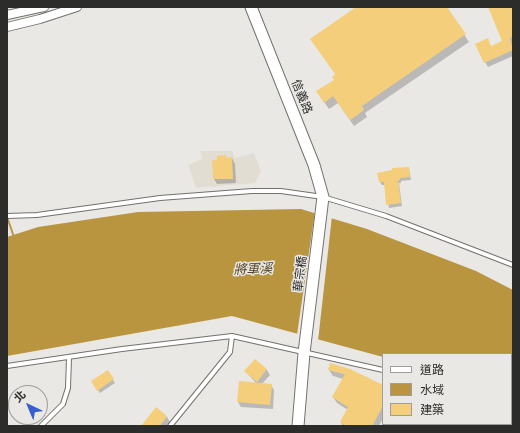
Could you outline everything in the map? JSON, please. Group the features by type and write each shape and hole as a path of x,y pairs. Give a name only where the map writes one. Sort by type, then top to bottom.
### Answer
{"street":[{"path":"7,15 44,7"},
{"path":"7,27 40,19 76,7"},
{"name":"信義路","path":"251,7 314,165 323,197"},
{"name":"華宗橋","path":"298,426 304,353 323,197"}],"lane":[{"path":"7,216 37,215 160,198 252,191 281,191 323,197 386,216 513,265"},
{"path":"170,426 230,352 232,336"},
{"path":"7,366 122,349 232,336 382,370"},
{"path":"41,426 63,404 68,388 69,358"}],"shaded area":[{"path":"200,151 232,151 235,158 254,153 261,171 255,183 196,188 188,165 202,159"}],"water":[{"name":"將軍溪","path":"301,209 367,229 476,271 513,290 513,404 512,353 382,353 382,357 232,316 7,356 7,237 38,227 138,212"}],"pier":[{"path":"315,211 332,216 318,341 297,335"}],"building":[{"path":"356,7 447,7 466,34 362,106 364,110 350,120 333,96 324,103 316,91 334,80 332,77 335,74 310,39"},
{"path":"488,7 513,7 513,36 510,38 513,50 484,63 475,44 488,38 491,46 502,41"},
{"path":"226,155 226,158 232,157 233,179 213,179 212,160 217,160 217,156"},
{"path":"409,167 410,177 400,178 400,180 398,180 401,203 386,205 384,182 379,182 377,173 392,170 392,168"},
{"path":"255,359 267,369 257,382 244,371"},
{"path":"330,363 350,369 382,385 382,408 372,426 346,426 340,422 348,407 332,397 345,374 328,370"},
{"path":"108,370 114,379 97,391 91,381"},
{"path":"239,381 272,384 270,405 237,402"},
{"path":"156,407 167,416 160,426 141,426"}],"waterway":[{"path":"7,217 14,237"}]}
